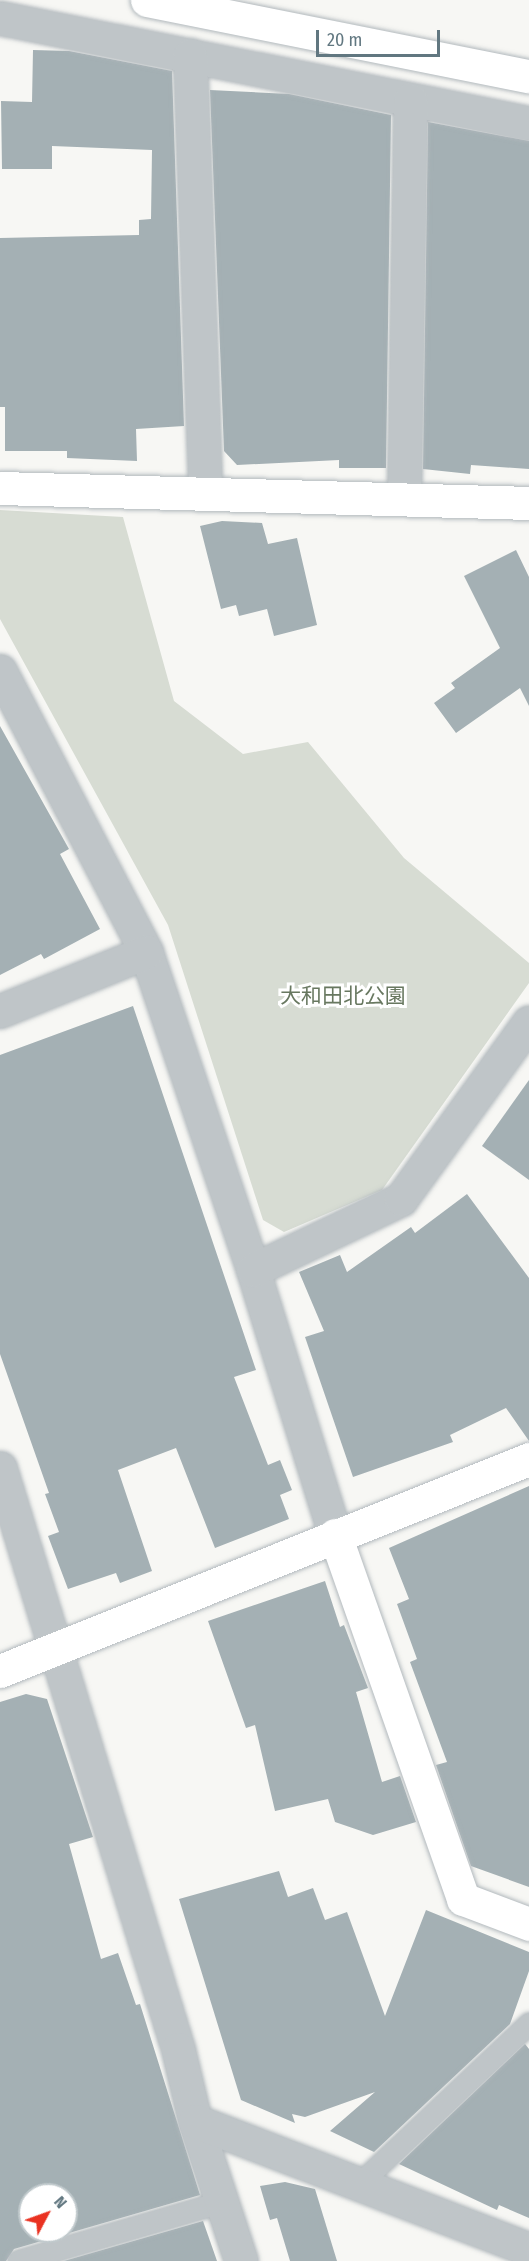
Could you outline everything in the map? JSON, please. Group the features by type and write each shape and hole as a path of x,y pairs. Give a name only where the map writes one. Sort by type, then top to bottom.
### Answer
{"street":[{"path":"147,0 529,76"},
{"path":"0,18 529,123"},
{"path":"190,55 205,494"},
{"path":"404,499 410,100"},
{"path":"0,488 529,503"},
{"path":"0,671 146,952 254,1270 334,1535 463,1899 529,1924"},
{"path":"0,1011 146,952"},
{"path":"254,1270 401,1200 529,1022"},
{"path":"0,1671 334,1535 529,1459"},
{"path":"0,1468 178,2049 195,2121 241,2261"},
{"path":"195,2121 529,2249"}],"lane":[{"path":"359,2184 529,2023"},
{"path":"18,2261 221,2202"}],"green space":[{"name":"大和田北公園","path":"0,510 123,517 174,701 243,754 308,742 404,858 529,963 529,983 382,1190 284,1232 263,1220 168,925 0,619"}],"building":[{"path":"33,50 69,51 172,71 184,426 136,429 137,461 67,458 67,451 5,451 5,407 0,407 0,238 139,235 139,220 151,219 152,150 52,146 52,169 2,169 1,101 32,102"},
{"path":"210,90 289,94 391,115 386,468 339,468 339,460 237,465 224,451"},
{"path":"428,122 529,141 529,469 471,465 470,474 423,469"},
{"path":"222,521 262,523 268,544 297,538 317,625 274,636 267,609 239,616 236,605 221,609 200,526"},
{"path":"516,550 529,577 529,706 520,688 456,733 434,703 455,688 451,683 500,648 464,576"},
{"path":"0,726 69,849 60,854 100,929 44,959 41,954 0,975"},
{"path":"133,1006 256,1370 234,1377 268,1465 280,1460 292,1490 280,1495 289,1519 215,1548 176,1448 118,1470 152,1571 120,1583 116,1573 68,1589 48,1536 59,1532 45,1494 49,1493 0,1354 0,1055"},
{"path":"529,1080 529,1180 482,1146"},
{"path":"467,1194 529,1278 529,1441 506,1408 450,1435 453,1442 353,1477 305,1337 324,1331 299,1272 340,1255 347,1272 411,1227 415,1233"},
{"path":"529,1486 529,1887 471,1866 436,1765 447,1762 410,1662 417,1659 397,1604 409,1599 389,1548"},
{"path":"325,1581 340,1627 344,1625 368,1688 356,1692 382,1782 400,1776 416,1822 373,1835 335,1822 328,1799 275,1811 255,1725 246,1728 208,1621"},
{"path":"26,1694 47,1699 93,1837 69,1844 101,1959 118,1953 136,2005 140,2004 200,2195 78,2230 78,2183 18,2183 18,2243 35,2243 14,2249 6,2261 0,2261 0,1702"},
{"path":"279,1871 288,1897 313,1888 325,1920 347,1912 385,2016 426,1910 529,1952 529,1971 510,2024 374,2152 330,2131 375,2092 305,2117 292,2114 295,2123 241,2100 179,1899"},
{"path":"525,2044 529,2049 529,2218 499,2205 497,2210 399,2164"},
{"path":"285,2182 315,2189 337,2261 290,2261 277,2218 270,2220 260,2186"},
{"path":"203,2221 217,2261 64,2261"}]}
